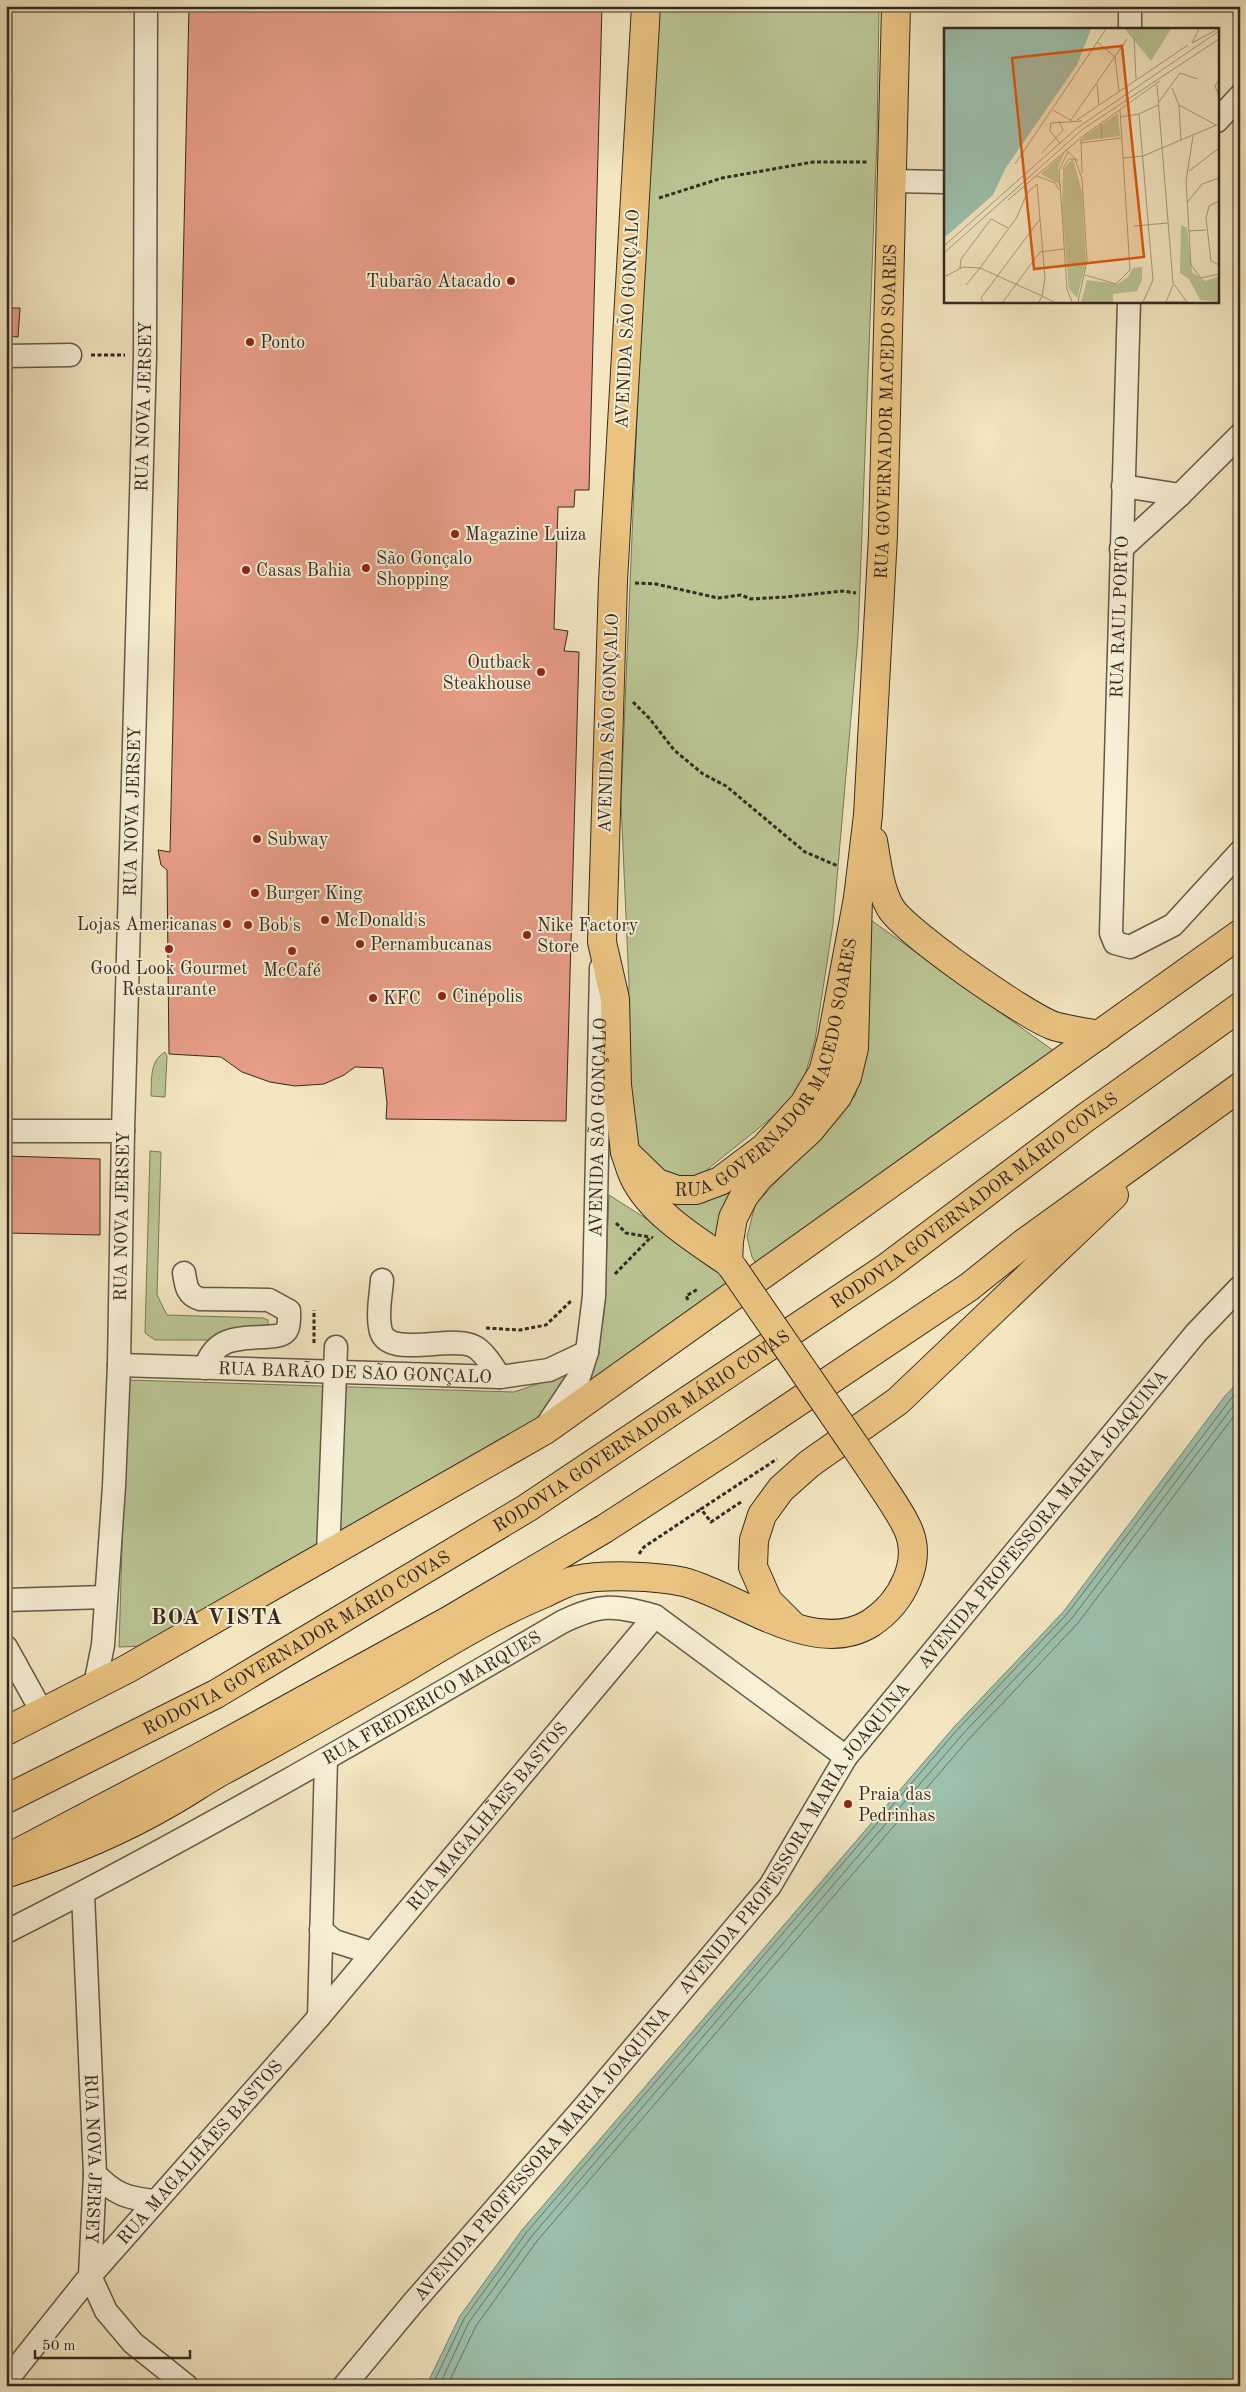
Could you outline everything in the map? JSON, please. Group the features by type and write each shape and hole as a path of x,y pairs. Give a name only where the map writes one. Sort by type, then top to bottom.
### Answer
{"main road":[{"name":"AVENIDA SÃO GONÇALO","path":"602,942 612,581 646,6"},
{"name":"RUA GOVERNADOR MACEDO SOARES","path":"625,1152 657,1183 677,1190 696,1190 720,1181 764,1148 804,1104 822,1072 832,1038 858,898 868,815 883,535 896,6"},
{"name":"RUA GOVERNADOR MACEDO SOARES","path":"868,815 881,884 891,909 914,932 1024,1011 1054,1026 1099,1036"},
{"path":"730,1265 729,1241 734,1218 744,1196 759,1177 810,1130 837,1097 847,1077 854,1048 858,898"},
{"path":"6,1731 127,1670 544,1430 1240,934"},
{"path":"6,1874 48,1860 166,1805 520,1603 576,1580 632,1576 684,1582 762,1616 795,1628 823,1633 849,1632 869,1624 890,1608 903,1591 911,1567 912,1544 908,1527 870,1468 730,1265 676,1226 650,1199 634,1178 625,1152 617,1085 615,999 602,942"},
{"name":"RODOVIA GOVERNADOR MÁRIO COVAS","path":"6,1799 216,1694 527,1508 886,1268 1085,1118 1240,1007"},
{"path":"6,1859 202,1756 440,1625 604,1529 730,1448 969,1287 1024,1243 1240,1087"},
{"path":"795,1628 768,1601 753,1567 754,1540 762,1514 780,1489 809,1464 898,1401 1091,1218 1163,1144"}],"street":[{"name":"RUA NOVA JERSEY","path":"96,1685 103,1645 114,1486 119,1365 123,1131 145,356 146,6"},
{"path":"1130,6 1130,28"},
{"path":"1218,121 1240,96"},
{"path":"891,172 944,182"},
{"name":"RUA RAUL PORTO","path":"1128,302 1110,933 1115,942 1130,947 1173,926 1240,852"},
{"path":"6,356 70,354"},
{"path":"1121,549 1180,495 1240,435"},
{"path":"1123,486 1180,495"},
{"name":"AVENIDA SÃO GONÇALO","path":"544,1430 579,1376 586,1352 594,1296 602,942"},
{"path":"6,1130 123,1131"},
{"path":"184,1273 188,1292 200,1299 269,1300 289,1311 288,1328 284,1333 276,1336 245,1338 224,1343 214,1348 205,1368"},
{"path":"382,1280 380,1328 389,1341 402,1346 461,1342 475,1347 500,1377"},
{"name":"AVENIDA PROFESSORA MARIA JOAQUINA","path":"344,2386 412,2304 584,2107 770,1886 846,1757 1196,1333 1240,1287"},
{"path":"325,1346 334,1372 328,1554"},
{"name":"RUA BARÃO DE SÃO GONÇALO","path":"119,1365 500,1377 548,1370 586,1352"},
{"path":"6,1600 106,1597"},
{"name":"RUA FREDERICO MARQUES","path":"6,1932 83,1893 326,1760 582,1612 601,1607 621,1607 655,1616 846,1757"},
{"name":"RUA MAGALHÃES BASTOS","path":"6,2381 90,2276 154,2201 319,2017 655,1616"},
{"path":"103,1645 127,1670"},
{"path":"9,1661 42,1712"},
{"path":"319,2017 326,1760"},
{"name":"RUA NOVA JERSEY","path":"83,1893 95,2174 90,2276 106,2311 133,2343 187,2386"},
{"path":"321,1930 334,1941 372,1953"},
{"path":"95,2174 106,2185 128,2198 154,2201"}],"path":[{"path":"634,203 669,196 722,178 814,162 891,172"},
{"path":"70,354 145,356"},
{"path":"612,581 656,584 718,598 741,595 751,599 820,595 843,591 865,595 879,607"},
{"path":"609,678 650,719 674,750 703,774 726,786 805,852 832,865 861,871"},
{"path":"597,1199 626,1233 651,1237 659,1242"},
{"path":"594,1296 651,1237"},
{"path":"477,1328 520,1330 546,1325 570,1301 595,1269"},
{"path":"314,1310 325,1346"},
{"path":"632,1576 637,1557 644,1547 714,1500"},
{"path":"701,1509 711,1522 722,1516"}],"shaded area":[{"path":"654,6 879,6 877,138 858,637 833,924 815,1040 804,1079 785,1107 698,1177 678,1181 634,1153 625,1068 629,985 621,802"},
{"path":"861,913 1054,1051 758,1267 752,1257 747,1237 755,1205 855,1096 867,1053"},
{"path":"165,1052 167,1056 165,1097 151,1096 152,1071 156,1061"},
{"path":"150,1151 161,1152 157,1295 167,1315 263,1318 268,1320 268,1325 263,1331 218,1340 155,1340 145,1333"},
{"path":"750,1172 722,1245 667,1207 671,1199 700,1203 728,1193"},
{"path":"609,1195 705,1256 730,1283 584,1389 597,1351 604,1314"},
{"path":"567,1374 537,1421 144,1646 119,1647 127,1380 514,1392"}],"water":[{"path":"1240,1380 1240,2386 426,2386 460,2316 522,2230 954,1727 1064,1611 1225,1396"}],"building":[{"name":"São Gonçalo Shopping","path":"189,6 602,6 589,490 575,490 574,507 558,507 554,629 568,631 564,651 579,652 566,1121 386,1119 387,1103 383,1068 355,1067 344,1075 324,1084 295,1086 270,1082 242,1072 221,1057 169,1054 167,870 161,865 158,850 170,852"},
{"path":"6,308 20,308 18,337 6,336"},
{"path":"6,1156 100,1159 100,1235 6,1233"}],"place":[{"name":"Tubarão Atacado","path":"511,281"},
{"name":"Ponto","path":"250,342"},
{"name":"Magazine Luiza","path":"455,534"},
{"name":"São Gonçalo Shopping","path":"366,568"},
{"name":"Casas Bahia","path":"246,570"},
{"name":"Outback Steakhouse","path":"541,672"},
{"name":"Subway","path":"257,839"},
{"name":"Burger King","path":"255,893"},
{"name":"McDonald's","path":"325,920"},
{"name":"Lojas Americanas","path":"227,924"},
{"name":"Bob's","path":"248,925"},
{"name":"Nike Factory Store","path":"527,935"},
{"name":"Pernambucanas","path":"360,944"},
{"name":"Good Look Gourmet Restaurante","path":"169,949"},
{"name":"McCafé","path":"292,951"},
{"name":"Cinépolis","path":"442,996"},
{"name":"KFC","path":"373,998"},
{"name":"Praia das Pedrinhas","path":"848,1804"}],"district":[{"name":"BOA VISTA","path":"217,1616"}]}
